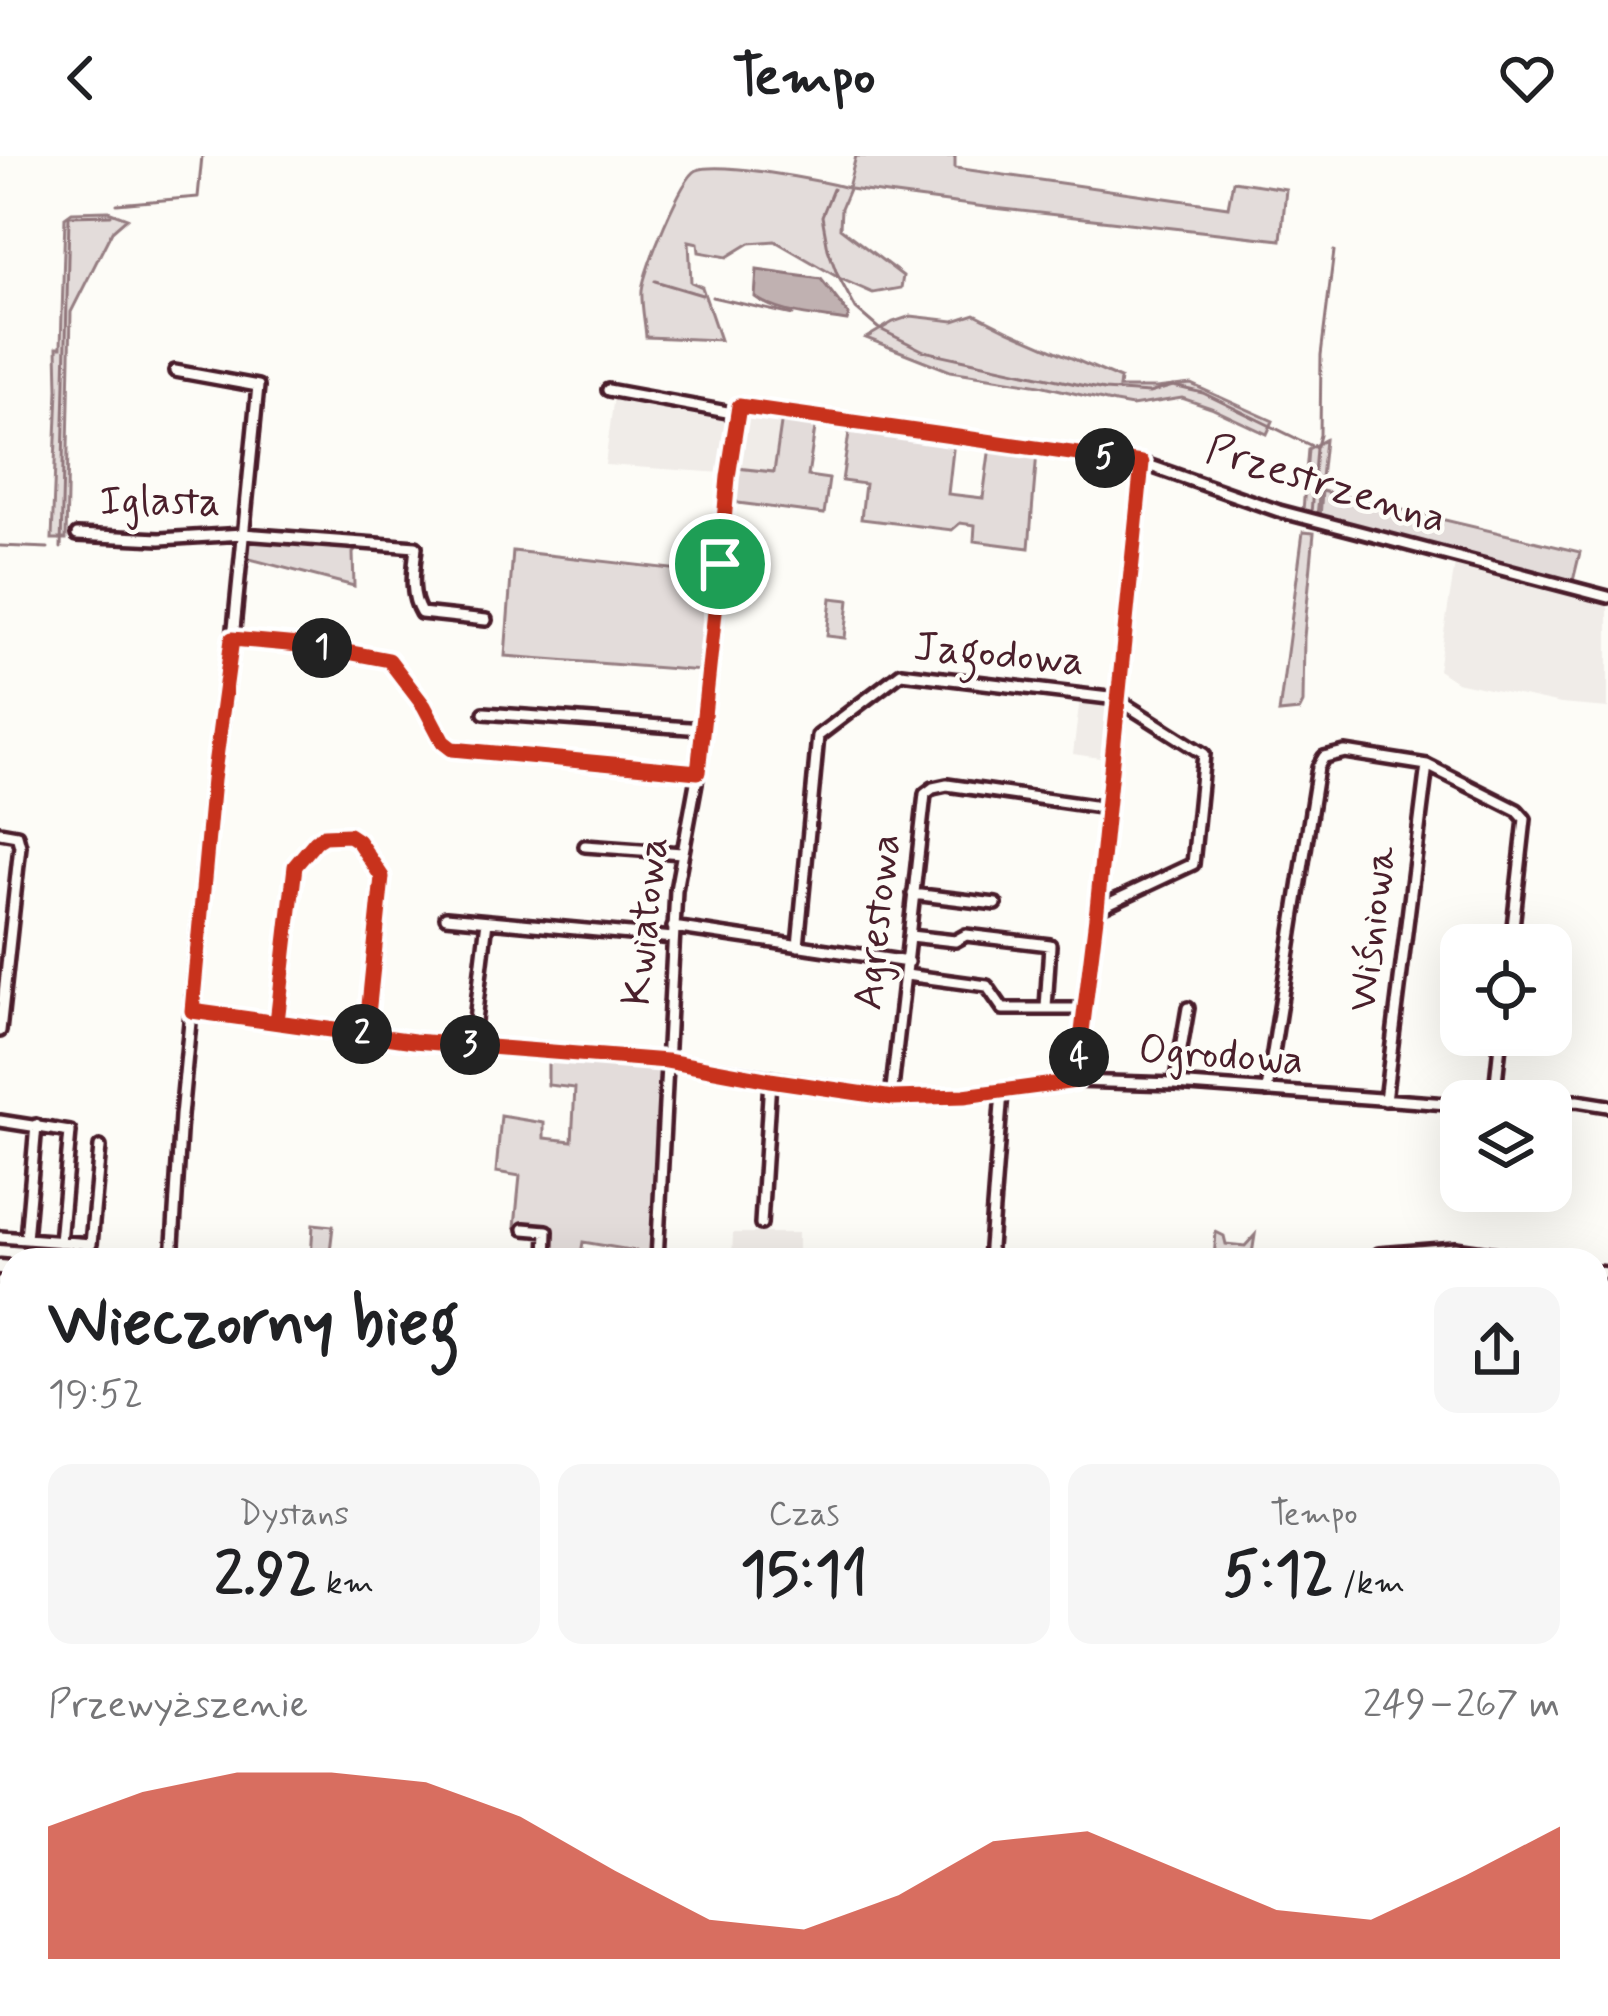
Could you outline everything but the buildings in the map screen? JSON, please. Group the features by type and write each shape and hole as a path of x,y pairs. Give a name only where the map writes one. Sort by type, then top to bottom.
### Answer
{"street":[{"path":"173,1248 213,780 258,386 175,371"},
{"name":"Przestrzenna","path":"608,390 1142,463 1279,511 1608,597"},
{"name":"Kwiatowa","path":"658,1248 673,932 698,772 738,410"},
{"path":"1076,1081 1142,463"},
{"name":"Iglasta","path":"77,535 243,534 416,547 413,586 421,613 486,620"},
{"path":"232,639 321,647 389,660 452,749 698,772"},
{"name":"Jagodowa","path":"798,946 818,736 901,673 1117,698"},
{"path":"1097,909 1193,864 1204,754 1117,698"},
{"path":"484,713 702,729"},
{"path":"1267,1091 1318,767 1324,757 1337,752 1427,765 1517,810 1525,819 1513,924"},
{"name":"Wiśniowa","path":"1385,1100 1427,765"},
{"name":"Agrestowa","path":"891,1098 925,794 947,785 1107,808"},
{"path":"0,832 16,835 20,846 0,1030"},
{"path":"277,1022 295,866 324,836 349,835 382,877 366,1035"},
{"path":"584,846 682,854"},
{"path":"913,894 996,904"},
{"path":"446,917 673,932 908,962"},
{"path":"472,1045 487,921"},
{"path":"910,936 955,941 966,935 1050,945 1046,1008"},
{"path":"907,975 987,986 1003,1009 1086,1009"},
{"path":"1175,1084 1188,1009"},
{"name":"Ogrodowa","path":"192,1011 366,1035 667,1061 891,1098 930,1099 1076,1081 1440,1104"},
{"path":"761,1224 770,1080"},
{"path":"990,1248 1002,1092"},
{"path":"1572,1101 1608,1106"},
{"path":"0,1121 70,1132 60,1242"},
{"path":"26,1239 36,1125"},
{"path":"0,1237 91,1244 100,1147"},
{"path":"524,1229 548,1231 547,1248"}],"shaded area":[{"path":"856,156 955,156 955,168 1228,207 1233,181 1286,189 1281,240 849,189 840,228 903,276 901,288 873,293 775,241 750,243 727,257 699,252 698,243 689,241 691,282 702,287 720,340 646,337 644,279 673,206 697,170 748,170 848,188"},
{"path":"108,211 127,218 112,231 71,312 66,539 52,539 65,217 72,212"},
{"path":"757,270 821,279 849,315 847,321 765,303 755,297"},
{"path":"975,314 1120,379 1119,388 1191,384 1273,421 1267,434 1182,398 1132,406 950,371 866,338 911,316 954,321"},
{"path":"614,395 727,417 723,473 605,465"},
{"path":"747,412 782,417 774,472 737,468 742,416"},
{"path":"782,417 816,421 808,476 829,479 824,514 738,503 733,498 736,468 774,472"},
{"path":"850,426 954,441 948,494 983,498 990,446 1037,452 1029,548 974,541 975,525 960,523 952,530 861,519 865,484 842,481"},
{"path":"1325,440 1317,516 1303,511 1308,449"},
{"path":"1322,491 1580,552 1573,581 1320,518"},
{"path":"1303,532 1314,533 1303,703 1299,711 1279,713"},
{"path":"255,538 360,545 353,553 354,586 246,558 248,542"},
{"path":"513,551 715,574 702,671 505,656"},
{"path":"1455,564 1608,603 1608,708 1561,704 1456,682 1438,670"},
{"path":"831,598 849,600 845,638 827,636"},
{"path":"1080,698 1104,701 1107,706 1100,758 1073,754"},
{"path":"548,1058 662,1061 652,1248 583,1242 582,1248 552,1248 552,1230 515,1227 520,1176 496,1172 501,1116 544,1123 544,1138 572,1141 575,1088 548,1085"},
{"path":"313,1224 333,1226 330,1248 312,1248"},
{"path":"1216,1232 1226,1244 1245,1246 1255,1235 1253,1248 1215,1248"},
{"path":"733,1233 798,1233 798,1248 732,1248"}],"waterway":[{"path":"117,204 198,197 202,156"},
{"path":"833,189 822,216 828,249 856,309 878,328 924,351 1104,390 1149,393 1173,386 1203,393 1316,448 1311,514"},
{"path":"61,548 69,216 111,215"},
{"path":"1317,446 1321,355 1334,251"},
{"path":"655,281 702,295"},
{"path":"712,297 793,315"},
{"path":"0,546 48,548"}],"route":[{"path":"720,564 698,772 452,749 389,660 321,647 232,639 213,780 192,1011 366,1035 382,877 349,835 324,836 295,866 277,1022 366,1035 414,1041 667,1061 893,1098 964,1096 1076,1081 1142,463 739,406 720,564"}]}
